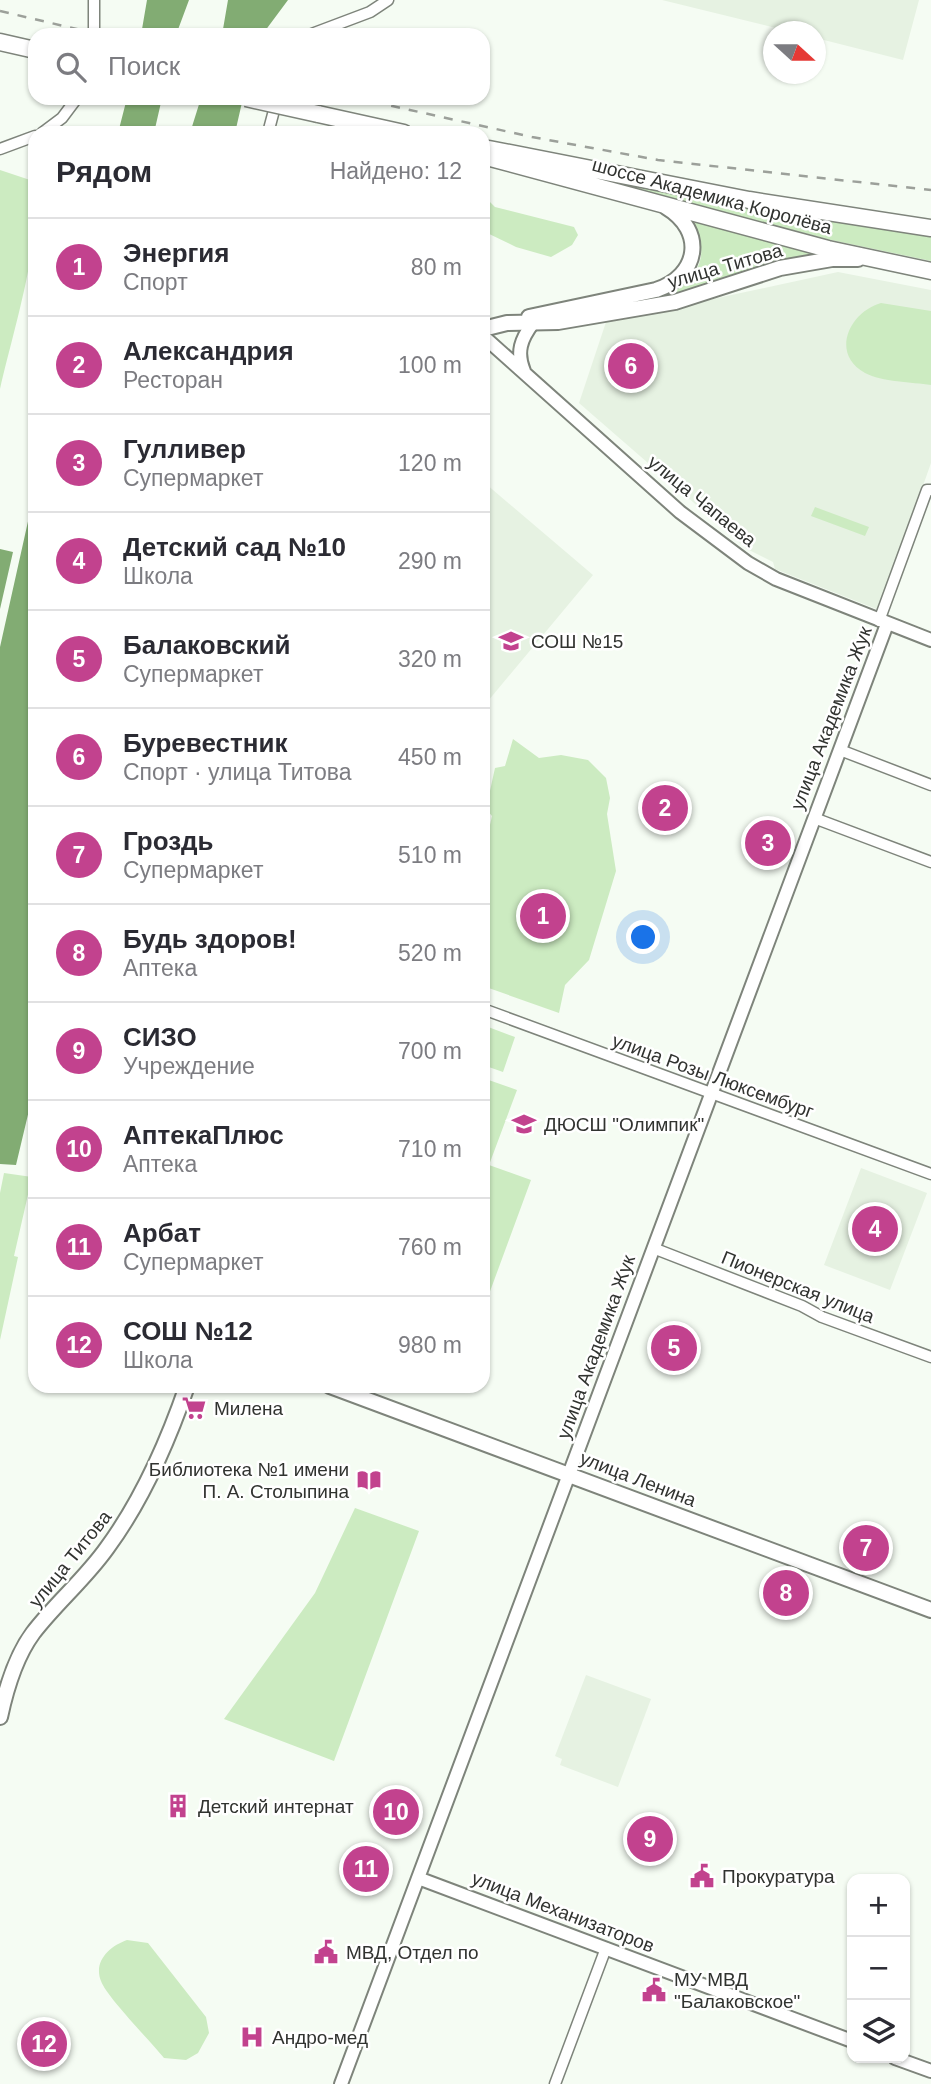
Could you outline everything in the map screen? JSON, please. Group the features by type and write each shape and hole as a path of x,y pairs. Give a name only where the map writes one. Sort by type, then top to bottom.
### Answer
{"highway":[{"path":"0,42 28,48"},
{"path":"278,105 372,126"},
{"name":"шоссе Академика Королёва","path":"490,149 749,200 931,228"},
{"name":"шоссе Академика Королёва","path":"490,158 931,271"}],"main road":[{"path":"507,323 557,309 656,290 676,281 689,264 692,239 683,221 659,203"},
{"name":"улица Титова","path":"490,327 695,298 780,268 808,262 851,259 896,263"},
{"name":"улица Титова","path":"0,1717 15,1668 32,1634 90,1571 129,1517 150,1479 184,1393"},
{"name":"улица Ленина","path":"349,1393 931,1610"}],"street":[{"path":"94,0 94,28"},
{"path":"328,28 370,12 388,0"},
{"path":"51,126 72,105"},
{"path":"270,126 275,105"},
{"path":"0,149 28,139"},
{"path":"525,375 519,359 520,347 533,323"},
{"name":"улица Чапаева","path":"490,342 680,512 748,563 776,579 931,640"},
{"path":"883,622 929,490"},
{"name":"улица Академика Жук","path":"341,2084 840,750 883,622"},
{"path":"840,750 931,785"},
{"path":"814,818 931,862"},
{"name":"улица Розы Люксембург","path":"490,1012 931,1174"},
{"name":"Пионерская улица","path":"653,1248 802,1306 822,1318 931,1357"},
{"name":"улица Механизаторов","path":"418,1878 847,2040"},
{"path":"555,2084 606,1948"},
{"path":"909,2063 931,2071"}],"shaded area":[{"path":"147,0 189,0 179,28 142,28"},
{"path":"228,0 288,0 267,28 223,28"},
{"path":"662,0 919,0 903,60 826,41 826,21 763,21 763,25"},
{"path":"125,105 160,105 156,126 120,126"},
{"path":"199,105 241,105 237,126 192,126"},
{"path":"529,161 931,235 931,261 831,240"},
{"path":"0,170 28,179 28,272 0,389"},
{"path":"490,202 495,207 574,227 578,235 572,245 551,257 516,247 490,234"},
{"path":"693,219 820,254 662,299 662,295 686,281 698,265 701,245"},
{"path":"838,272 931,290 931,463 879,610 775,569 773,562 747,549 579,403 606,322"},
{"path":"881,303 931,311 931,385 872,376 854,365 846,345 848,334 860,315"},
{"name":"СОШ №15","path":"490,487 593,575 490,699"},
{"path":"815,507 869,527 865,536 811,516"},
{"path":"28,521 28,1114 16,1165 0,1164 0,647"},
{"path":"0,549 13,552 0,609"},
{"path":"513,739 539,758 561,755 588,760 606,778 610,798 607,814 616,871 589,960 565,985 559,1013 490,988 490,791 495,768 505,766"},
{"path":"490,1028 515,1037 503,1072 490,1067"},
{"path":"490,1080 517,1090 490,1162"},
{"path":"490,1165 531,1180 490,1291"},
{"path":"861,1168 927,1193 890,1290 824,1265"},
{"path":"4,1173 28,1176 28,1195 14,1256 18,1257 0,1340 0,1193"},
{"path":"355,1508 419,1531 334,1761 224,1719 315,1593"},
{"path":"586,1675 651,1699 618,1787 560,1765 562,1759 555,1756"},
{"path":"127,1940 148,1943 206,2017 209,2033 198,2053 186,2060 164,2058 120,2008 101,1981 101,1961 109,1950"}],"railway":[{"path":"0,11 72,28"},
{"path":"388,105 482,126"},
{"path":"490,128 658,160 931,190"}],"place":[{"name":"Буревестник","path":"631,366"},
{"name":"СОШ №15","path":"511,641"},
{"name":"Александрия","path":"665,808"},
{"name":"Гулливер","path":"768,843"},
{"name":"Энергия","path":"543,916"},
{"name":"ДЮСШ \"Олимпик\"","path":"524,1124"},
{"name":"Детский сад №10","path":"875,1229"},
{"name":"Балаковский","path":"674,1348"},
{"name":"Милена","path":"194,1408"},
{"name":"Библиотека №1 имени П. А. Столыпина","path":"369,1480"},
{"name":"Гроздь","path":"866,1548"},
{"name":"Будь здоров!","path":"786,1593"},
{"name":"Детский интернат","path":"178,1806"},
{"name":"АптекаПлюс","path":"396,1812"},
{"name":"СИЗО","path":"650,1839"},
{"name":"Арбат","path":"366,1869"},
{"name":"Прокуратура","path":"702,1876"},
{"name":"МВД, Отдел по","path":"326,1952"},
{"name":"МУ МВД \"Балаковское\"","path":"654,1990"},
{"name":"Андро-мед","path":"252,2037"},
{"name":"СОШ №12","path":"44,2044"}]}
